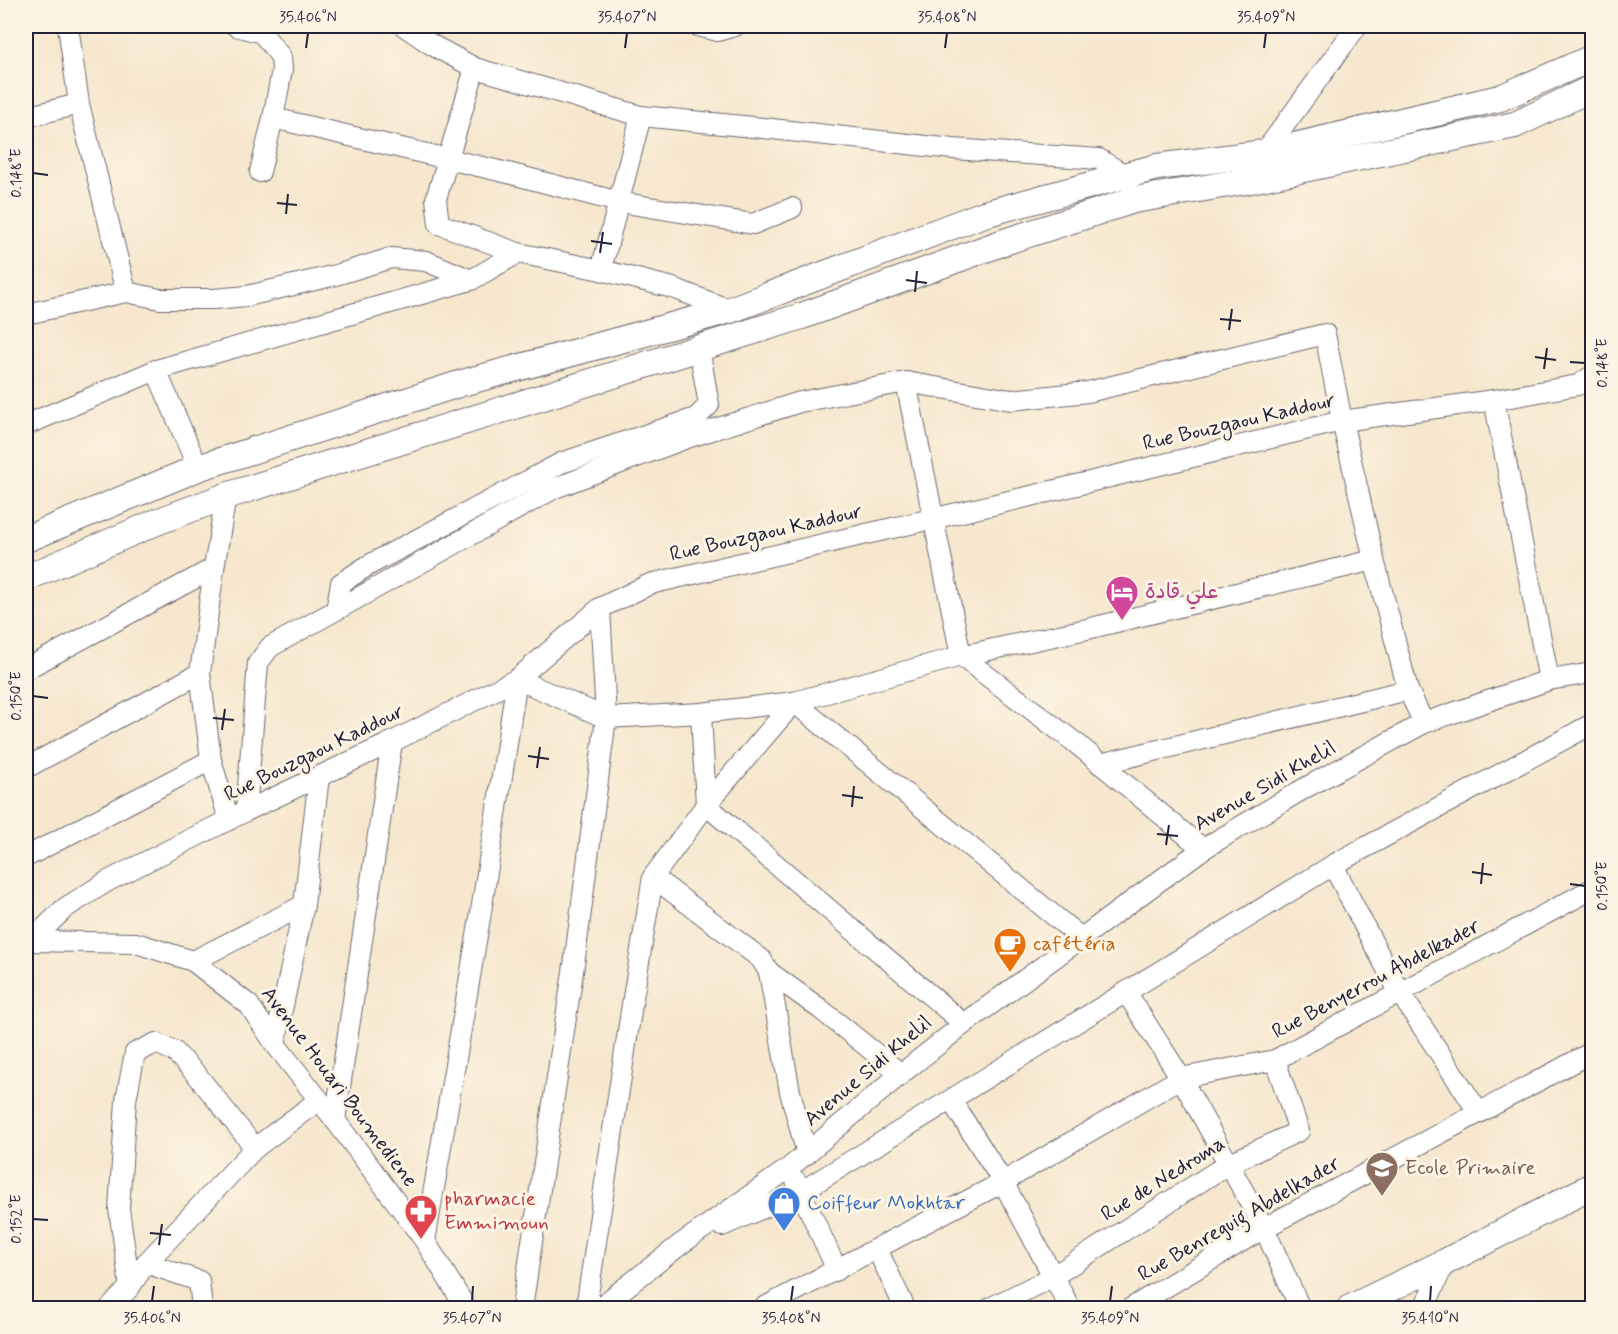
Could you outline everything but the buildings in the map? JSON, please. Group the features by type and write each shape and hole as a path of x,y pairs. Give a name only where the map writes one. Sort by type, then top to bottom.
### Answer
{"main road":[{"path":"26,579 159,521 226,496 802,316 1004,242 1130,188 1158,167 1264,153 1500,98 1593,58"},
{"path":"26,539 198,468 462,383 730,310 984,214 1130,188 1246,181 1515,125 1593,88"},
{"path":"1350,1308 1593,1186"}],"street":[{"path":"68,26 79,104 126,292"},
{"path":"236,26 265,29 282,63 273,118 260,172"},
{"path":"404,26 432,45 475,68 641,116 953,149 1099,159 1130,188"},
{"path":"698,26 717,32 735,26"},
{"path":"1264,153 1357,26"},
{"path":"475,68 436,199 439,225 519,253 673,288 730,310"},
{"path":"26,117 79,104"},
{"path":"601,270 641,116"},
{"path":"273,118 541,181 619,202 753,224 792,208"},
{"path":"26,425 156,370 471,280 519,253"},
{"path":"26,314 126,292 160,299 214,299 247,296 336,275 391,258 426,261 471,280"},
{"path":"238,816 258,663 270,647 555,488 687,438 800,402 906,382 1011,400 1088,392 1325,334 1342,421 1374,560 1408,690 1424,723"},
{"path":"336,610 341,583 367,566 561,463 696,418 709,405 699,348"},
{"path":"156,370 198,468"},
{"name":"Rue Bouzgaou Kaddour","path":"28,942 65,908 108,881 517,679 600,608 650,584 1342,421 1494,400 1578,385 1593,376"},
{"path":"906,382 961,656 1077,744 1203,849"},
{"path":"1494,400 1549,680"},
{"path":"226,496 200,673 211,760 238,816"},
{"path":"425,1241 480,918 517,679 606,718 701,713 794,702 961,656 1087,629 1374,560"},
{"path":"26,669 214,568"},
{"path":"522,1308 574,965 606,718 600,608"},
{"path":"26,768 200,673"},
{"name":"Avenue Sidi Khelil","path":"599,1308 681,1244 807,1154 964,1024 1203,849 1305,788 1424,723 1549,680 1593,673"},
{"path":"1100,764 1408,690"},
{"path":"586,1308 653,877 706,805 794,702"},
{"path":"794,702 1081,938"},
{"path":"701,713 706,805 964,1024"},
{"name":"Avenue Sidi Khelil","path":"681,1244 801,1191 1333,865 1593,724"},
{"path":"334,1120 392,742"},
{"path":"26,857 211,760"},
{"path":"275,1044 304,905 319,776"},
{"path":"1333,865 1400,993 1479,1113"},
{"path":"653,877 761,959 769,972 790,1092 807,1154"},
{"name":"Rue Benyerrou Abdelkader","path":"763,1308 1003,1182 1181,1078 1275,1060 1593,889"},
{"path":"193,961 304,905"},
{"name":"Avenue Houari Boumediene","path":"28,942 136,943 193,961 249,1005 275,1044 425,1241 466,1308"},
{"path":"769,972 819,1008 901,1074"},
{"path":"1126,992 1181,1078 1264,1228 1300,1308"},
{"path":"130,1287 119,1209 126,1100 135,1053 156,1043 174,1051 197,1075 255,1148"},
{"name":"Rue Benreguig Abdelkader","path":"1131,1308 1264,1228 1593,1052"},
{"name":"Rue de Nedroma","path":"990,1308 1052,1276 1228,1164 1299,1131 1275,1060"},
{"path":"110,1308 130,1287 146,1263 255,1148 319,1100"},
{"path":"951,1100 1003,1182 1070,1308"},
{"path":"789,1168 837,1270"},
{"path":"877,1249 905,1308"},
{"path":"1424,1308 1444,1262"},
{"path":"146,1263 200,1281 202,1308"}],"place":[{"name":"علي قادة","path":"1122,621"},
{"name":"cafétéria","path":"1010,973"},
{"name":"Ecole Primaire","path":"1382,1197"},
{"name":"Coiffeur Mokhtar","path":"784,1232"},
{"name":"pharmacie Emmimoun","path":"421,1240"}]}
